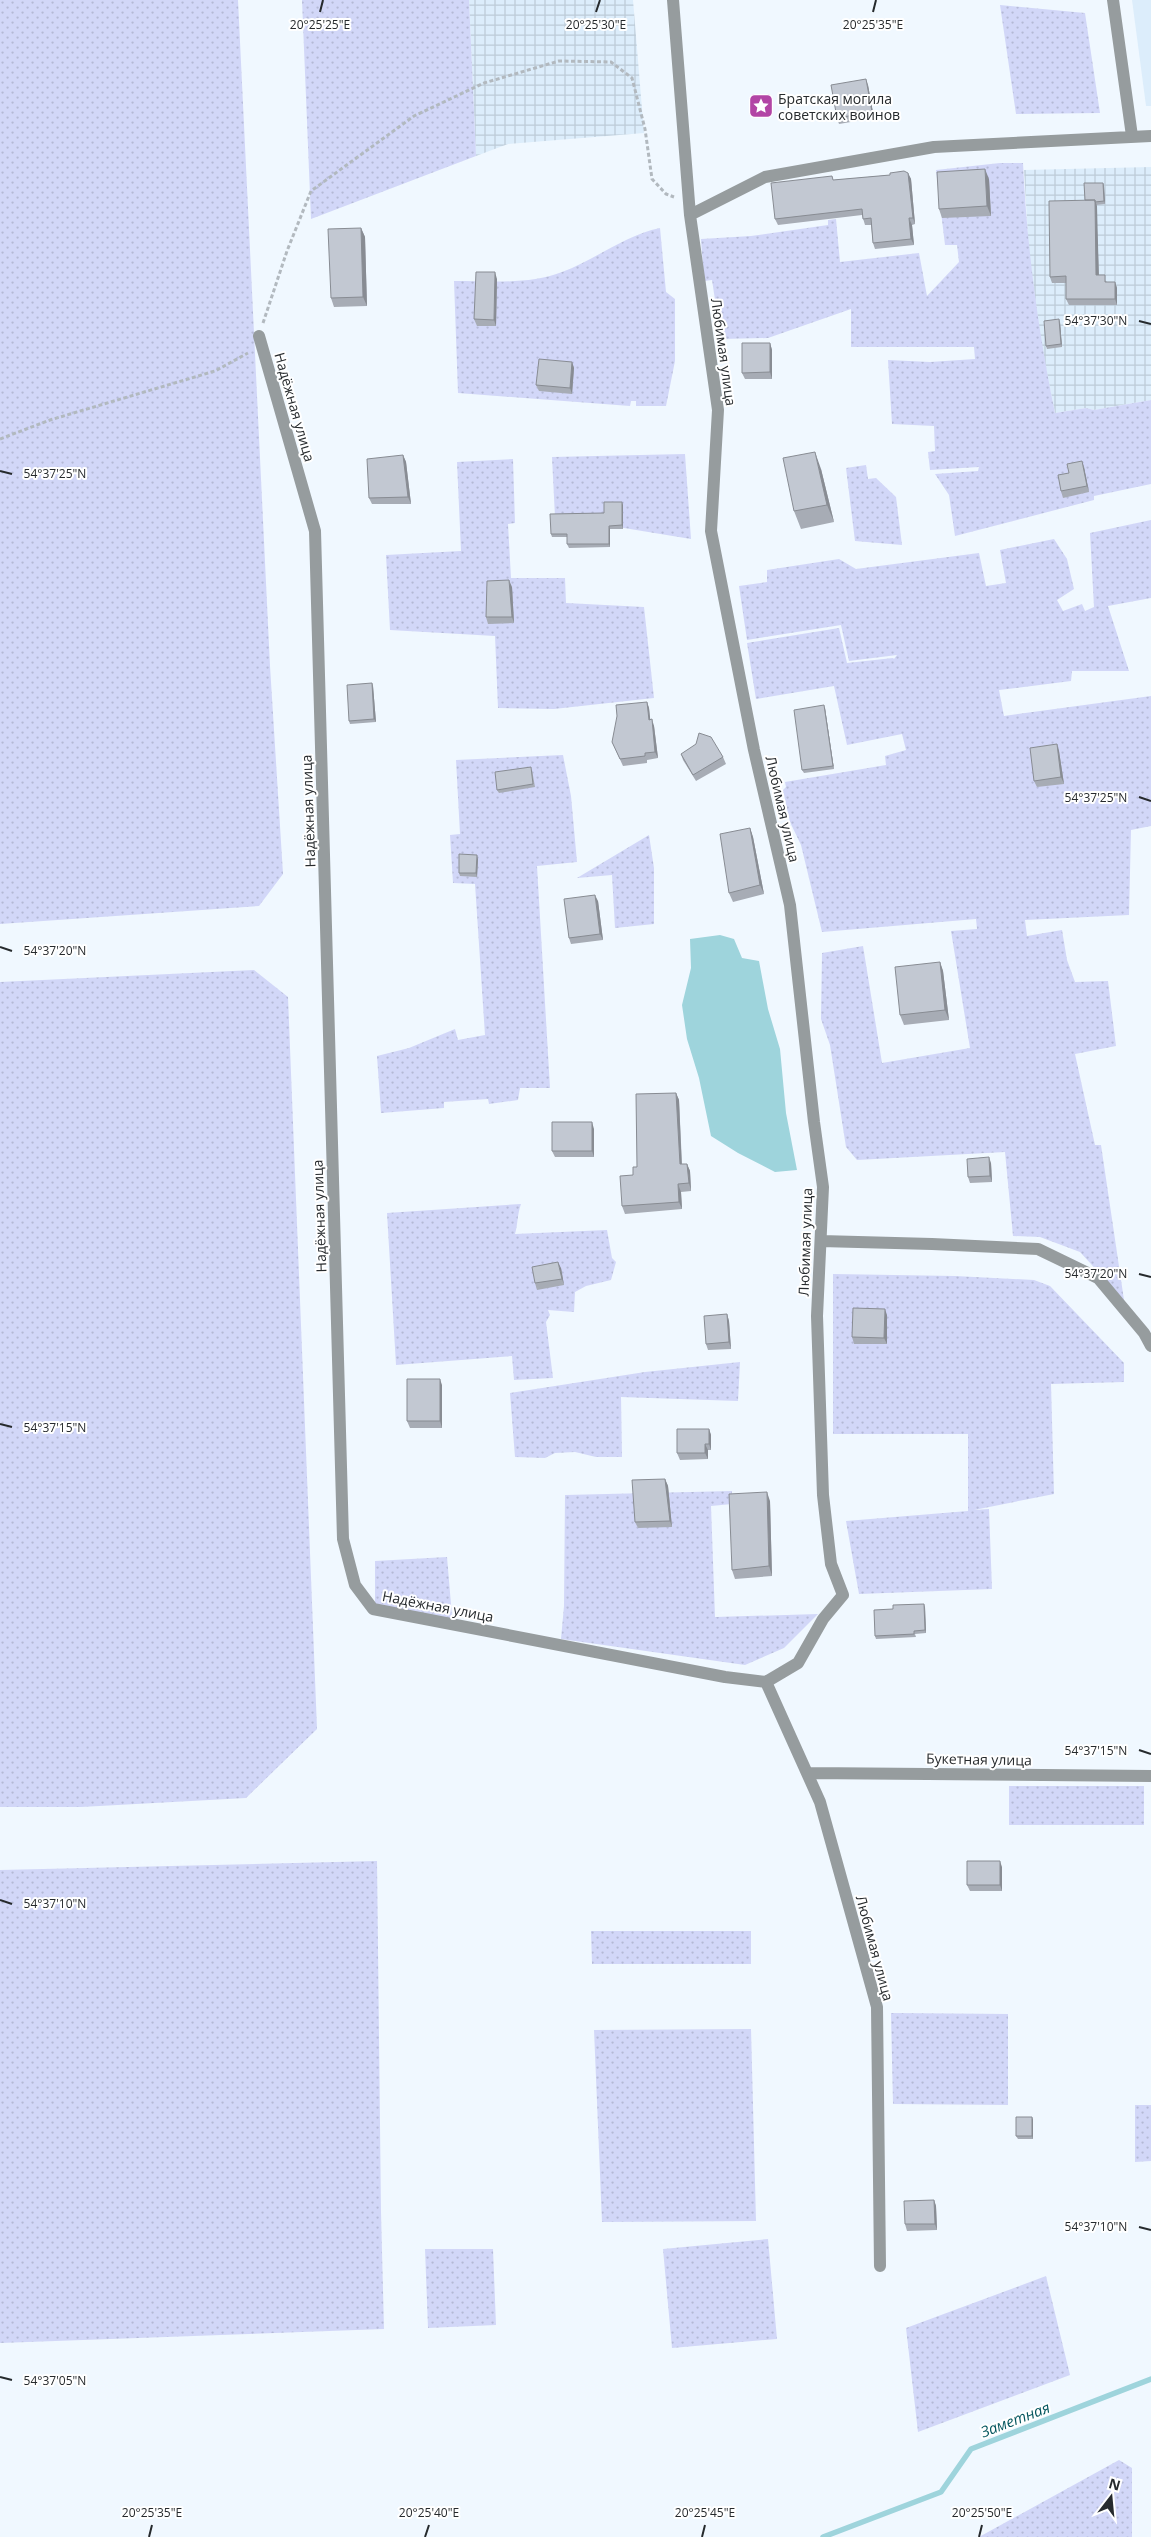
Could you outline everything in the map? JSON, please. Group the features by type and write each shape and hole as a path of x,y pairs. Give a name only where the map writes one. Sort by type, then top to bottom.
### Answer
{"street":[{"name":"Любимая улица","path":"673,0 689,208 718,410 711,531 754,750 790,905 814,1122 824,1187 817,1316 823,1495 831,1564 843,1596 823,1619 798,1663 766,1682 820,1802 877,2007 880,2266"},
{"path":"1113,0 1132,136"},
{"path":"689,208 765,178 934,147 1151,136"},
{"name":"Надёжная улица","path":"259,336 315,531 343,1539 355,1585 373,1609 725,1677 766,1682"},
{"path":"821,1241 1038,1249 1098,1278 1144,1333 1151,1346"},
{"name":"Букетная улица","path":"807,1773 1151,1776"}],"path":[{"path":"0,439 50,420 215,371 248,354 259,336 287,251 311,191 414,116 484,83 559,61 611,62 632,78 645,129 652,179 666,194 689,208"}],"shaded area":[{"path":"0,0 238,0 270,666 283,874 259,906 0,924"},
{"path":"302,0 469,0 476,156 311,219"},
{"path":"469,0 633,0 644,133 508,144 476,156"},
{"path":"1132,0 1151,0 1151,106 1146,106"},
{"path":"1000,5 1085,13 1100,113 1016,114"},
{"path":"1000,163 1023,163 1034,289 1055,413 1086,408 1094,410 1151,400 1151,484 1094,496 1094,500 955,536 949,495 935,474 978,471 979,467 930,470 928,452 935,451 934,426 892,424 888,360 930,362 975,359 974,347 851,347 851,309 768,338 721,339 712,280 704,281 701,239 751,236 828,225 828,220 836,219 840,262 919,253 927,296 959,262 957,245 945,245 936,170"},
{"path":"1151,167 1151,400 1094,410 1086,408 1055,413 1042,349 1029,253 1024,170"},
{"path":"660,228 666,292 675,299 675,361 666,406 636,406 636,401 631,401 630,406 458,393 454,281 522,281 549,276 574,267 635,236"},
{"path":"685,454 691,539 624,528 583,529 555,517 552,457"},
{"path":"513,459 515,523 508,524 511,578 565,578 566,603 644,607 654,698 554,709 498,708 495,636 390,630 386,555 461,551 457,462"},
{"path":"866,465 868,479 876,478 896,497 902,545 855,541 846,468"},
{"path":"1151,520 1151,598 1108,606 1129,671 1072,671 1071,681 999,690 1004,716 1151,696 1151,826 1131,830 1129,915 1025,920 1027,936 1062,930 1067,960 1075,982 1108,981 1116,1046 1075,1054 1095,1145 1101,1145 1124,1300 1080,1252 1040,1237 1013,1236 1005,1152 857,1160 846,1147 830,1045 821,1019 822,953 863,946 882,1063 970,1048 951,931 977,929 976,919 822,932 801,845 790,822 783,790 786,787 785,782 886,765 885,756 906,750 902,734 847,745 834,686 756,699 747,643 839,628 847,663 894,659 897,655 849,661 841,625 747,640 739,586 767,582 767,570 839,559 856,569 979,553 986,586 1006,583 1000,550 1054,539 1067,559 1074,589 1057,600 1063,611 1082,604 1085,611 1094,607 1090,533"},
{"path":"563,755 571,796 577,862 537,866 550,1088 520,1088 518,1100 489,1104 488,1099 444,1102 444,1108 381,1113 377,1056 409,1048 455,1029 458,1040 485,1035 475,884 453,883 450,835 460,834 456,760"},
{"path":"649,835 654,868 654,924 615,928 612,875 577,878"},
{"path":"720,935 734,939 742,958 759,961 768,1009 780,1049 786,1113 797,1170 775,1172 738,1153 711,1136 699,1078 687,1039 682,1005 691,968 690,939"},
{"path":"254,970 288,997 317,1729 246,1798 81,1807 0,1807 0,982"},
{"path":"521,1204 515,1234 607,1230 612,1258 616,1262 611,1280 586,1286 575,1292 574,1312 548,1310 550,1315 546,1322 553,1378 514,1380 512,1356 396,1365 387,1213"},
{"path":"833,1274 955,1276 1034,1280 1050,1286 1124,1363 1124,1382 1051,1384 1054,1494 974,1510 989,1509 992,1589 859,1594 846,1521 968,1511 968,1434 833,1434"},
{"path":"740,1362 738,1401 621,1397 622,1457 596,1457 575,1452 555,1453 545,1458 515,1457 510,1393 645,1372"},
{"path":"732,1491 732,1504 711,1506 715,1617 818,1614 784,1648 745,1665 561,1639 564,1606 565,1495"},
{"path":"447,1557 453,1628 375,1613 375,1561"},
{"path":"1009,1786 1144,1786 1144,1825 1009,1825"},
{"path":"377,1861 384,2329 0,2343 0,1870"},
{"path":"591,1931 751,1931 751,1964 592,1964"},
{"path":"891,2013 1008,2014 1008,2105 893,2104"},
{"path":"751,2029 756,2221 602,2222 594,2030"},
{"path":"1135,2105 1151,2105 1151,2161 1135,2162"},
{"path":"768,2239 777,2339 672,2348 663,2249"},
{"path":"425,2249 493,2249 496,2325 428,2328"},
{"path":"1046,2276 1070,2375 918,2432 906,2328"},
{"path":"1119,2460 1132,2468 1132,2537 979,2537"}],"building":[{"path":"866,79 872,112 837,118 831,85"},
{"path":"985,169 987,206 939,209 937,172"},
{"path":"904,171 908,173 913,218 909,218 911,239 873,243 871,218 863,219 862,209 775,219 771,183 832,176 833,180 890,175 890,173"},
{"path":"1084,183 1103,183 1104,201 1085,200"},
{"path":"1095,200 1096,275 1105,275 1105,282 1115,282 1115,299 1066,299 1066,276 1050,277 1049,201"},
{"path":"361,228 363,297 331,298 328,229"},
{"path":"476,272 495,272 494,320 474,319"},
{"path":"1059,319 1061,344 1046,346 1044,321"},
{"path":"742,343 770,343 770,372 742,373"},
{"path":"539,359 572,362 570,388 536,385"},
{"path":"815,452 827,505 794,511 783,458"},
{"path":"403,455 408,497 369,498 367,459"},
{"path":"1082,461 1087,486 1061,491 1058,475 1069,473 1067,464"},
{"path":"604,502 622,502 622,525 609,526 609,544 567,544 567,534 551,534 550,514 604,513"},
{"path":"509,580 512,617 486,617 487,581"},
{"path":"372,683 374,719 349,721 347,685"},
{"path":"647,702 649,720 652,719 655,752 645,753 645,756 620,759 612,742 617,716 616,705"},
{"path":"824,705 833,766 802,770 794,710"},
{"path":"699,733 711,737 723,757 693,775 681,754 696,744"},
{"path":"1057,744 1061,777 1034,781 1030,748"},
{"path":"531,767 533,784 497,790 495,772"},
{"path":"750,828 760,885 729,893 720,834"},
{"path":"459,854 477,855 476,873 459,873"},
{"path":"595,895 600,934 569,938 564,899"},
{"path":"940,962 945,1010 900,1015 895,967"},
{"path":"676,1093 680,1164 687,1164 689,1183 678,1184 679,1202 622,1206 620,1176 633,1175 633,1167 637,1167 636,1094"},
{"path":"552,1122 592,1122 592,1151 552,1151"},
{"path":"989,1157 990,1176 968,1177 967,1159"},
{"path":"558,1262 562,1279 535,1283 532,1267"},
{"path":"853,1308 885,1309 884,1338 852,1337"},
{"path":"727,1314 729,1342 706,1344 704,1316"},
{"path":"407,1379 440,1379 440,1421 407,1421"},
{"path":"677,1429 709,1429 709,1444 705,1444 705,1453 677,1453"},
{"path":"665,1479 670,1521 635,1522 632,1480"},
{"path":"767,1492 769,1566 732,1570 729,1494"},
{"path":"924,1604 925,1630 914,1631 914,1634 875,1636 874,1610 893,1609 893,1605"},
{"path":"967,1861 1000,1861 1000,1885 967,1885"},
{"path":"1016,2117 1032,2117 1032,2136 1016,2136"},
{"path":"934,2200 935,2224 905,2224 904,2201"}],"waterway":[{"name":"Заметная","path":"823,2537 941,2492 971,2449 1151,2379"}],"place":[{"name":"Братская могила советских воинов","path":"761,106"}]}
